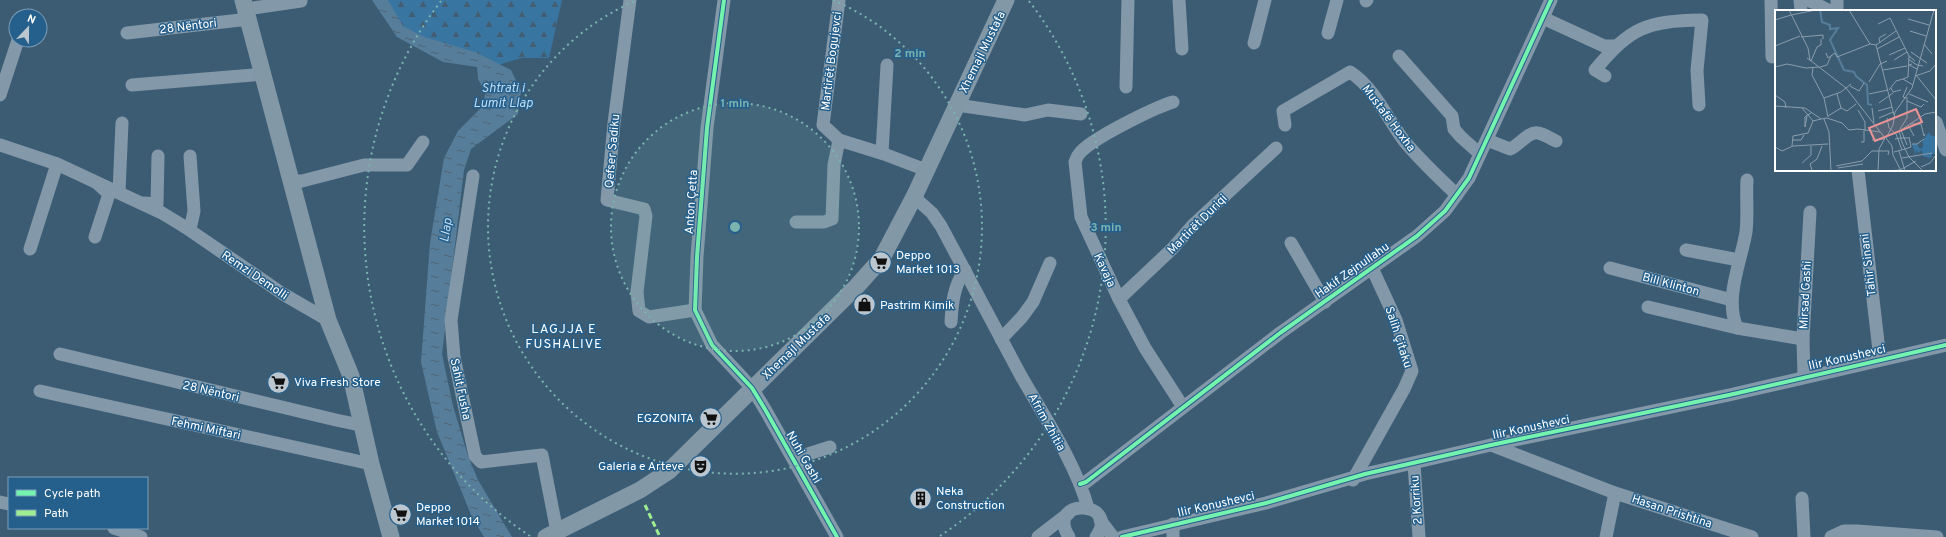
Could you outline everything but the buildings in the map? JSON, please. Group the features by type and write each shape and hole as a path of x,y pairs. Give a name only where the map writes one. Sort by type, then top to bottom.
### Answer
{"main road":[{"name":"Xhemajl Mustafa","path":"551,534 595,514 660,478 857,286 882,258 914,198 1006,0"},
{"path":"246,9 328,320 351,376 371,464 391,537"}],"street":[{"name":"Qefser Sadiku","path":"630,0 614,123 607,200 644,209 646,216 637,292 638,311 649,317 695,310"},
{"name":"Anton Çetta","path":"724,0 706,142 695,310 712,345 752,388"},
{"name":"Martirët Bogujevci","path":"839,0 823,125 839,140 882,153 926,170"},
{"path":"1126,86 1128,0"},
{"path":"1179,0 1182,49"},
{"path":"1254,43 1265,0"},
{"path":"1328,33 1337,0"},
{"name":"Hakif Zejnullahu","path":"1080,484 1086,482 1280,333 1427,228 1446,211 1469,178 1551,0"},
{"path":"1771,0 1772,57"},
{"path":"1800,0 1801,10"},
{"path":"1808,0 1828,10"},
{"path":"1835,10 1837,6 1837,0"},
{"name":"28 Nëntori","path":"127,33 246,9 301,1"},
{"path":"1544,18 1604,46 1615,46"},
{"path":"1605,76 1595,70 1615,46 1632,33 1645,27 1668,21 1702,20 1697,70 1699,106"},
{"path":"0,94 15,48"},
{"path":"1399,56 1452,116 1454,129 1457,133 1480,154"},
{"path":"882,153 887,66"},
{"name":"Mustafë Hoxha","path":"1285,125 1283,112 1350,72 1358,77 1366,86 1406,142 1457,195"},
{"path":"132,85 264,74"},
{"name":"Kavaja","path":"1173,102 1159,106 1097,140 1078,154 1075,162 1081,217 1119,299 1145,348 1183,407"},
{"name":"Xhemajl Mustafa","path":"957,104 1025,115 1048,110 1081,114"},
{"path":"1936,122 1946,150"},
{"path":"120,192 122,124"},
{"path":"1487,140 1510,149 1516,147 1531,134 1538,133 1556,141"},
{"path":"796,222 824,222 832,219 834,165 839,140"},
{"path":"291,181 302,181 364,165 408,165 423,142"},
{"name":"Remzi Demolli","path":"0,146 57,164 142,203 185,227 283,294 328,320"},
{"name":"Martirët Duriqi","path":"1119,299 1172,249 1192,225 1276,148"},
{"path":"142,203 157,204 158,156"},
{"path":"185,227 191,225 194,211 190,156"},
{"path":"30,249 57,164"},
{"name":"Tahir Sinani","path":"1858,171 1880,359"},
{"name":"Sahit Fusha","path":"473,176 451,320 454,357 476,456 481,462 542,455 551,534"},
{"path":"1737,328 1732,317 1732,300 1746,231 1746,180"},
{"name":"Remzi Demolli","path":"95,237 109,194 96,181"},
{"name":"Afrim Zhitia","path":"914,198 932,213 941,226 1001,339 1052,430 1080,484 1088,508"},
{"name":"Mirsad Gashi","path":"1804,377 1803,339 1810,212"},
{"name":"Hakif Zejnullahu","path":"1291,243 1324,302"},
{"path":"1686,250 1739,260"},
{"path":"1001,339 1022,317 1033,302 1050,263"},
{"name":"Salih Çitaku","path":"1355,478 1404,389 1412,371 1396,320 1372,268"},
{"name":"Bill Klinton","path":"1610,268 1732,300"},
{"path":"951,322 954,293 959,278 965,270"},
{"path":"1648,307 1737,328 1803,339"},
{"name":"Ilir Konushevci","path":"1122,537 1173,531 1365,474 1414,464 1491,445 1729,395 1946,345"},
{"name":"28 Nëntori","path":"60,354 336,420 355,424 362,420"},
{"name":"Nuhi Gashi","path":"752,388 796,461 837,537"},
{"name":"Fehmi Miftari","path":"40,392 371,464"},
{"name":"Hasan Prishtina","path":"1491,445 1615,493 1752,537"},
{"name":"Nuhi Gashi","path":"796,461 808,454 830,447"},
{"name":"2 Korriku","path":"1414,464 1419,537"},
{"name":"Hasan Prishtina","path":"1606,537 1615,493"},
{"path":"1802,498 1804,537"},
{"path":"1038,537 1070,512 1078,508 1088,508 1093,510 1113,537"},
{"path":"1069,537 1065,527 1067,516 1070,512"},
{"path":"1096,537 1100,531 1100,520"},
{"path":"117,529 141,537"},
{"path":"1831,537 1844,531 1937,537"}],"green space":[{"path":"381,0 562,0 549,58 521,58 498,65 401,32"}],"water":[{"name":"Shtrati i Lumit Llap","path":"372,0 388,0 403,26 424,37 475,52 511,70 521,91 518,114 471,149 464,170 442,354 453,406 468,456 478,480 512,537 484,537 472,517 437,432 421,362 430,243 444,158 458,131 484,105 485,92 478,79 477,67 443,62 397,37"}],"marked path":[{"path":"645,505 660,537"}],"cycle path":[{"path":"724,0 707,128 697,257 695,310 712,345 752,388 837,537"},
{"path":"1080,484 1086,482 1280,333 1417,236 1445,211 1469,178 1551,0"},
{"path":"1122,537 1266,503 1365,474 1491,445 1729,395 1946,345"}],"place":[{"name":"Deppo Market 1013","path":"881,262"},
{"name":"Pastrim Kimik","path":"864,305"},
{"name":"Viva Fresh Store","path":"279,382"},
{"name":"EGZONITA","path":"710,418"},
{"name":"Galeria e Arteve","path":"700,466"},
{"name":"Neka Construction","path":"921,498"},
{"name":"Deppo Market 1014","path":"401,514"}],"district":[{"name":"LAGJJA E FUSHALIVE","path":"564,336"}],"water label":[{"name":"Llap","path":"445,230"}]}
